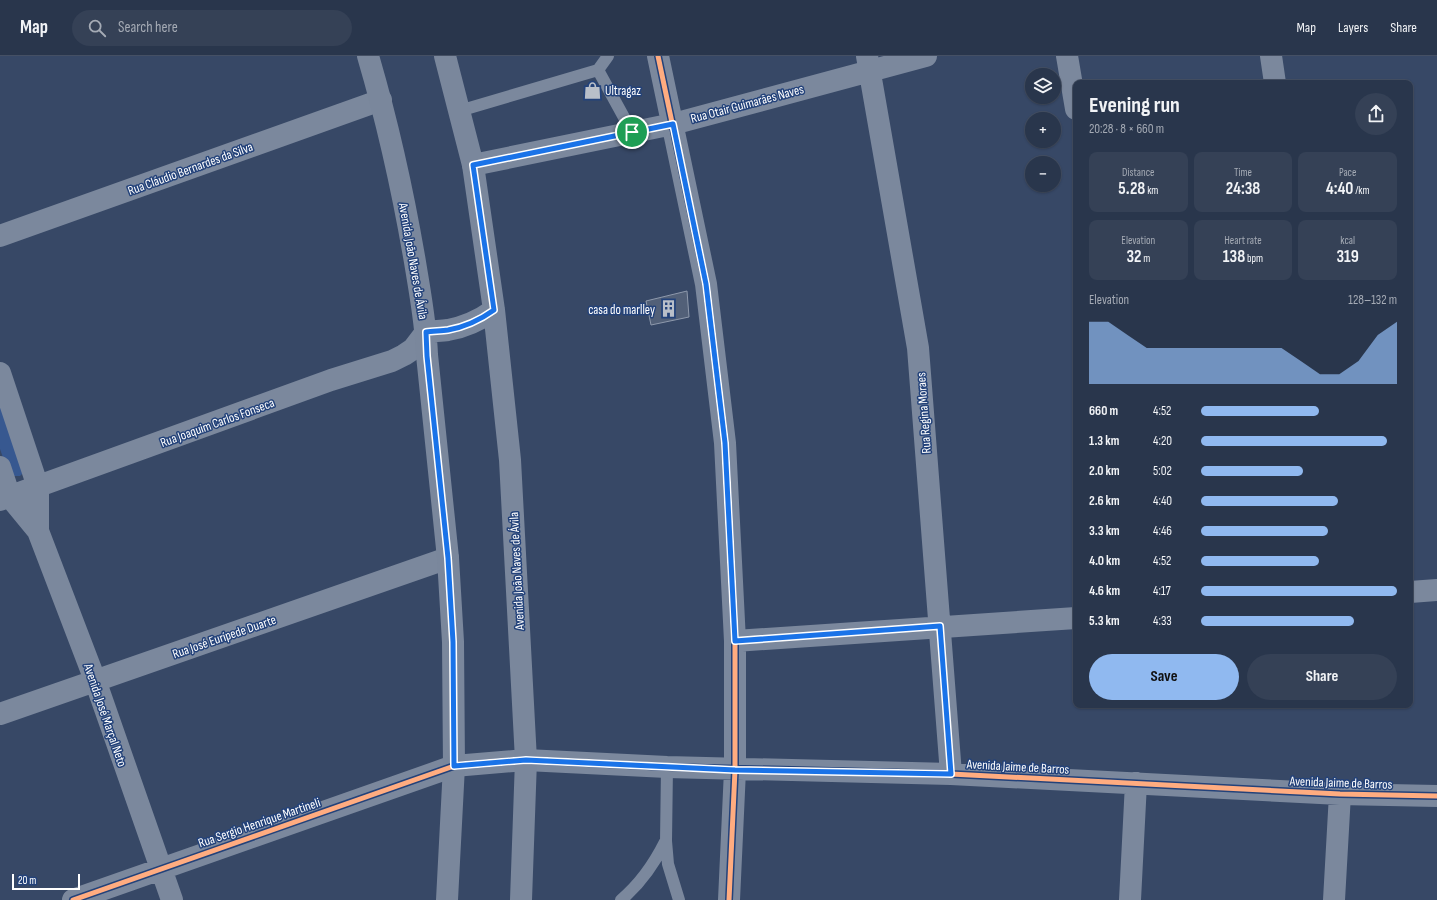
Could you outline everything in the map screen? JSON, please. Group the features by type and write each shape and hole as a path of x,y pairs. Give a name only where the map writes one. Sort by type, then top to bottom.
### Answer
{"main road":[{"name":"Avenida João Naves de Ávila","path":"368,56 381,100 405,203 426,332 427,356 448,558 453,642 454,766 447,900"},
{"name":"Avenida João Naves de Ávila","path":"445,56 473,165 494,310 510,460 526,760 522,900"},
{"path":"426,332 462,327 484,317 494,310"}],"street":[{"path":"658,56 706,284 725,443 735,641 735,770 729,900"},
{"name":"Rua Otair Guimarães Naves","path":"473,165 673,124 869,63 926,56"},
{"path":"1067,56 1073,92"},
{"path":"1271,56 1275,80"},
{"name":"Rua Regina Moraes","path":"869,63 918,348 951,774"},
{"name":"Rua Cláudio Bernardes da Silva","path":"0,236 381,100"},
{"name":"Rua Joaquim Carlos Fonseca","path":"5,498 331,380 392,361 404,356 413,349 426,332"},
{"name":"Avenida José Marçal Neto","path":"0,373 38,487 38,531 95,680 172,900"},
{"name":"Avenida José Marçal Neto","path":"0,468 5,498 38,531"},
{"name":"Rua José Eurípede Duarte","path":"0,714 448,558"},
{"path":"1413,592 1437,590"},
{"path":"735,641 1073,618"},
{"name":"Avenida Jaime de Barros","path":"454,766 526,760 735,770 951,774 1340,794 1437,796"},
{"name":"Rua Sergio Henrique Martineli","path":"73,900 160,868 454,766"},
{"path":"1130,900 1136,783"},
{"path":"1334,900 1340,794"}],"lane":[{"path":"459,111 598,70 608,56"},
{"path":"598,70 632,132"},
{"path":"667,767 666,841 668,864 679,900"},
{"path":"621,900 643,878 657,858 666,841"}],"shaded area":[{"path":"0,392 25,471 20,476 13,476 8,472 0,449"}],"building":[{"name":"casa do marlley","path":"687,291 689,317 651,325 646,301"}],"cycle path":[{"path":"658,56 706,284 725,443 735,641 735,770 729,900"},
{"path":"73,900 454,766 526,760 667,767 951,774 1340,794 1437,796"}],"place":[{"name":"Ultragaz","path":"592,90"},
{"name":"casa do marlley","path":"668,309"}],"route":[{"path":"673,124 706,284 725,443 735,641 940,626 951,774 735,770 526,760 454,766 453,642 448,558 427,356 426,332 462,327 484,317 494,310 473,165 632,132 673,124"}]}
